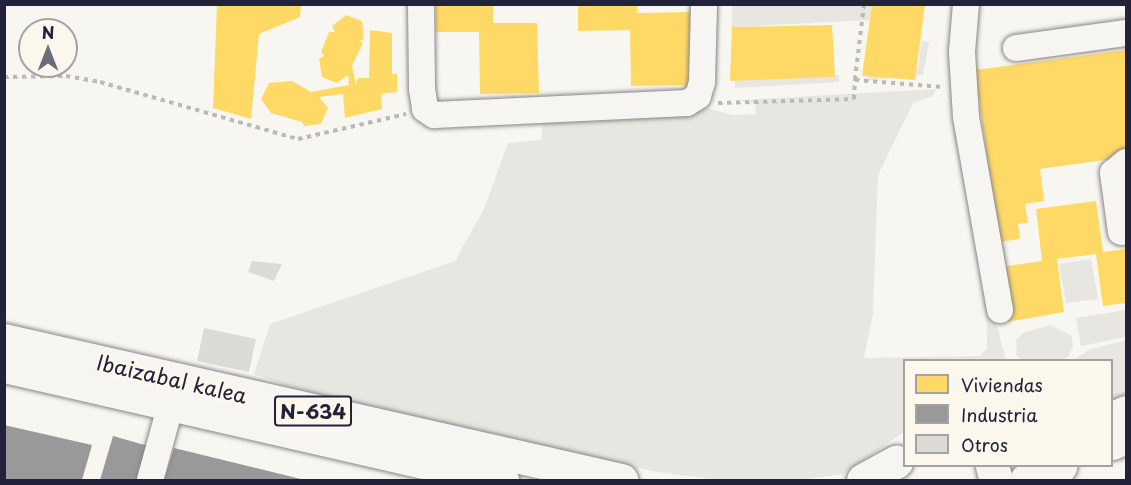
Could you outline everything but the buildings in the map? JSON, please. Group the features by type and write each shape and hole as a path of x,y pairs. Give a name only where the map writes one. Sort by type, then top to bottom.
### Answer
{"highway":[{"name":"Ibaizabal kalea","path":"4,340 621,480"},
{"name":"Ibaizabal kalea","path":"4,366 171,404 457,475 502,480"},
{"path":"864,480 897,464"},
{"path":"1026,480 1055,467"}],"street":[{"path":"421,4 425,109 434,115 687,103 698,96 702,82 704,4"},
{"path":"966,4 964,89 1000,310"},
{"path":"1016,48 1126,33"},
{"path":"1120,232 1113,173 1126,162"},
{"name":"Ibaizabal kalea","path":"150,480 171,404"}],"path":[{"path":"687,103 854,99 864,4"},
{"path":"4,77 66,76 100,82 298,139 425,109"},
{"path":"855,80 964,89"}],"shaded area":[{"path":"732,5 872,5 870,20 732,27"},
{"path":"922,41 929,42 923,75 869,80 868,76 918,68"},
{"path":"839,75 839,82 735,88 735,80"},
{"path":"936,89 933,96 913,103 878,175 873,314 864,358 980,356 987,348 986,285 1006,359 903,359 903,433 843,474 801,480 712,479 657,472 450,427 290,387 254,374 270,324 455,261 484,209 508,143 541,140 543,120 701,107 733,115 756,114 755,104 738,100"},
{"path":"1091,259 1098,299 1066,303 1059,264"},
{"path":"1126,310 1126,337 1081,346 1076,318"},
{"path":"1050,325 1071,335 1073,346 1068,357 1063,359 1021,359 1017,356 1016,340 1023,333"},
{"path":"1126,340 1126,394 1118,396 1119,404 1113,407 1113,359 1075,359 1088,350"}]}
